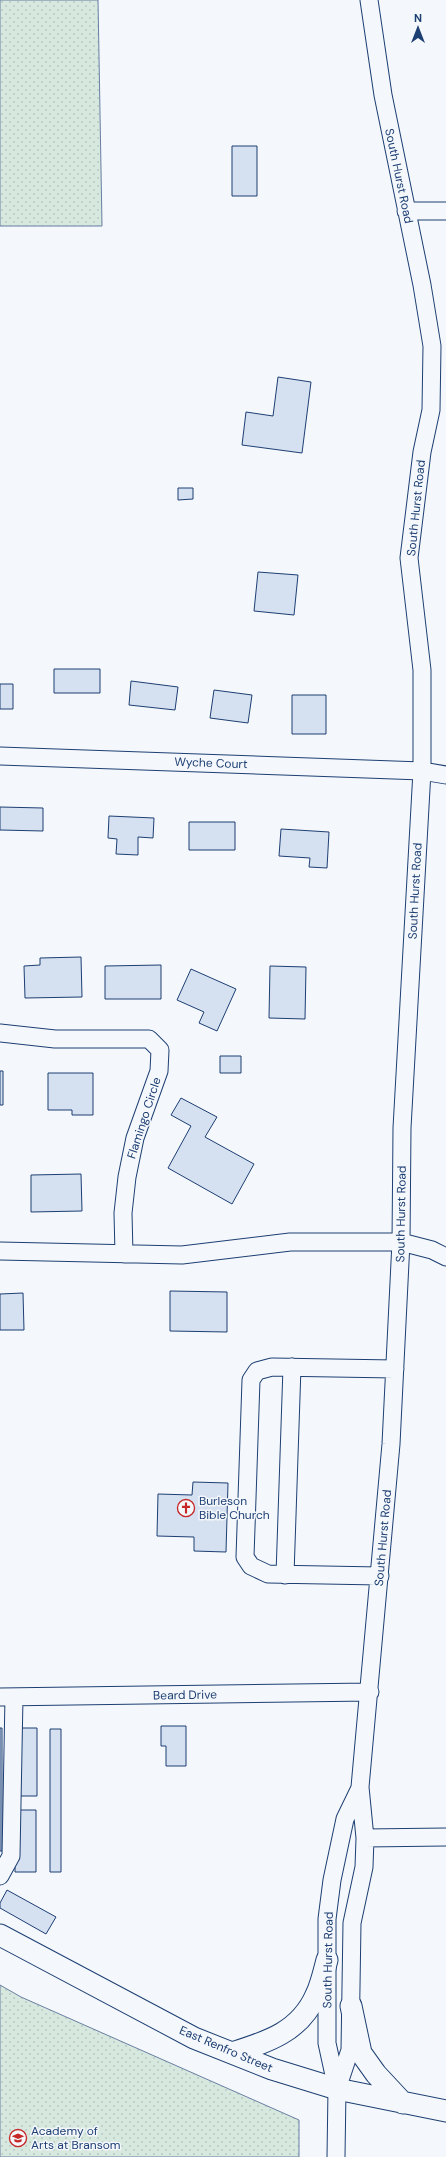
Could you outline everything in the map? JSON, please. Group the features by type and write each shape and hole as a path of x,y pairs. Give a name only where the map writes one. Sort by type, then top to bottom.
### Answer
{"main road":[{"name":"East Renfro Street","path":"0,1935 194,2038 272,2069 337,2089 446,2111"},
{"path":"232,2053 273,2040 299,2021 317,1995 327,1960"},
{"path":"350,2006 361,2053 376,2074 403,2103"}],"street":[{"name":"South Hurst Road","path":"337,2089 350,2050 352,1923 364,1867 365,1838 360,1787 380,1576 395,1370 401,1242 402,1128 422,771 422,670 409,558 422,452 431,410 432,346 422,285 383,95 370,0"},
{"path":"406,211 446,211"},
{"name":"Wyche Court","path":"0,756 422,771 446,775"},
{"name":"Flamingo Circle","path":"0,1033 55,1039 149,1039 160,1050 159,1071 135,1138 127,1177 123,1213 124,1254"},
{"path":"0,1251 182,1255 290,1242 401,1242 432,1250 446,1257"},
{"path":"380,1576 268,1574 251,1566 245,1557 251,1380 257,1371 272,1367 395,1370"},
{"path":"285,1575 292,1368"},
{"name":"Beard Drive","path":"7,1697 370,1692"},
{"path":"0,1876 11,1856 7,1697"},
{"name":"South Hurst Road","path":"336,2157 337,2089 327,2043 327,1919 332,1880 345,1819 360,1787"},
{"path":"365,1838 446,1837"}],"shaded area":[{"path":"0,0 98,0 102,226 0,226"},
{"path":"0,1985 21,1997 299,2120 299,2157 0,2157"}],"building":[{"path":"232,146 257,146 257,196 232,196"},
{"path":"278,377 311,382 302,453 242,445 246,412 273,416"},
{"path":"178,488 193,488 193,499 178,500"},
{"path":"258,572 298,575 294,615 254,611"},
{"path":"54,669 100,669 100,693 54,693"},
{"path":"131,681 178,687 175,710 129,705"},
{"path":"0,684 13,684 13,709 0,709"},
{"path":"214,690 252,695 248,723 210,718"},
{"path":"292,695 326,695 326,734 292,734"},
{"path":"0,807 43,808 43,831 0,830"},
{"path":"109,816 154,818 153,838 138,837 138,855 116,854 117,839 108,838"},
{"path":"189,822 235,822 235,850 189,850"},
{"path":"281,829 329,832 327,868 309,867 310,858 279,856"},
{"path":"81,957 82,997 25,998 24,966 40,965 40,958"},
{"path":"161,965 161,999 105,999 105,966"},
{"path":"270,966 306,967 305,1019 269,1018"},
{"path":"191,969 236,989 217,1031 199,1023 204,1012 177,1000"},
{"path":"220,1056 241,1056 241,1073 220,1073"},
{"path":"0,1071 3,1071 3,1105 0,1105"},
{"path":"48,1073 93,1073 93,1115 72,1115 72,1110 48,1110"},
{"path":"181,1098 217,1117 205,1137 254,1164 232,1204 168,1168 191,1126 171,1115"},
{"path":"81,1174 82,1211 31,1212 31,1175"},
{"path":"170,1291 227,1292 227,1332 170,1331"},
{"path":"23,1293 24,1330 0,1330 0,1294"},
{"path":"193,1482 228,1483 226,1552 194,1551 194,1537 157,1536 158,1494 192,1495"},
{"path":"161,1726 186,1726 186,1766 166,1766 166,1746 161,1746"},
{"path":"0,1728 2,1728 2,1851 0,1851"},
{"path":"16,1728 37,1728 37,1796 16,1796"},
{"path":"50,1729 61,1729 61,1872 50,1872"},
{"path":"15,1810 36,1810 36,1872 15,1872"},
{"path":"7,1890 56,1917 46,1934 0,1908 0,1903"}],"place":[{"name":"Burleson Bible Church","path":"186,1508"},
{"name":"Academy of Arts at Bransom","path":"18,2138"}]}
